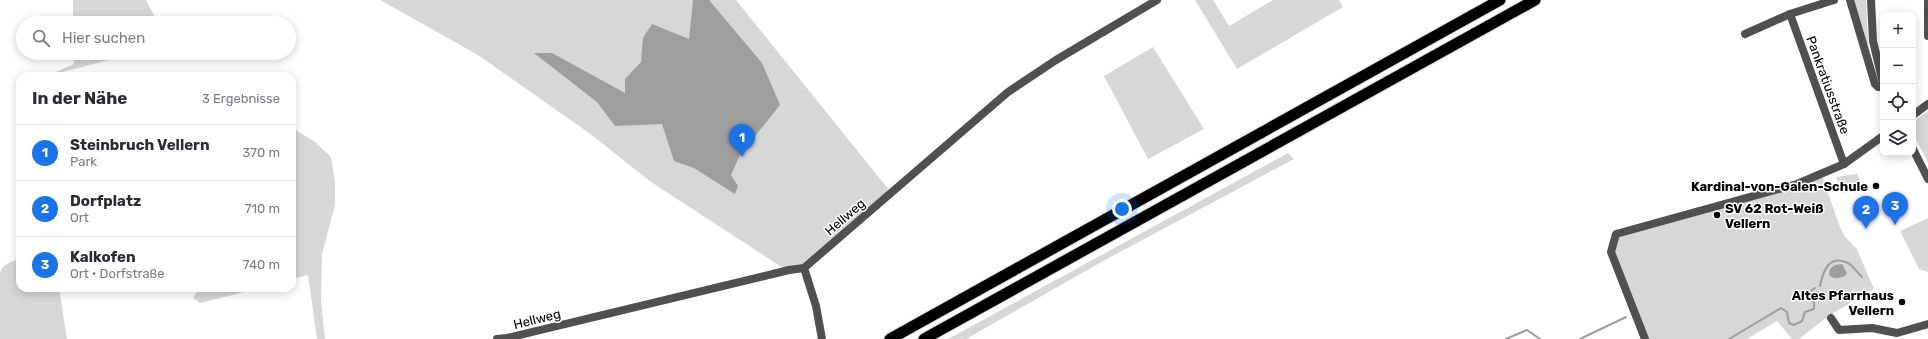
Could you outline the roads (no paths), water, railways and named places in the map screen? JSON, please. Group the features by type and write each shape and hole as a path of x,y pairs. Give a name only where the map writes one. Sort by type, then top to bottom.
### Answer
{"highway":[{"path":"890,339 1500,0"},
{"path":"924,339 1536,0"}],"street":[{"name":"Hellweg","path":"497,339 507,338 804,268 1008,92 1056,60 1157,0"},
{"path":"1745,34 1790,14 1834,0"},
{"path":"1850,0 1874,84 1880,87"},
{"path":"1871,0 1873,41 1880,70"},
{"path":"1928,0 1928,32"},
{"name":"Pankratiusstraße","path":"1790,14 1844,164"},
{"path":"1916,113 1928,104"},
{"path":"1645,339 1611,252 1616,234 1797,184 1844,164 1880,138"},
{"path":"1916,155 1928,179"},
{"path":"804,268 816,306 822,339"},
{"path":"1830,318 1839,330 1872,328 1898,336 1928,324"}],"waterway":[{"path":"1820,286 1825,270 1832,262 1836,261 1848,263 1862,277"},
{"path":"1729,339 1781,308 1787,312 1789,323 1794,325 1802,321 1805,312 1814,309 1814,301 1807,299 1809,292 1815,288"},
{"path":"1580,339 1626,317"},
{"path":"1506,339 1527,330 1540,339"}],"place":[{"name":"Steinbruch Vellern","path":"742,157"},
{"name":"Kardinal-von-Galen-Schule","path":"1876,186"},
{"name":"SV 62 Rot-Weiß Vellern","path":"1717,215"},
{"name":"Kalkofen","path":"1895,225"},
{"name":"Dorfplatz","path":"1866,229"},
{"name":"Altes Pfarrhaus Vellern","path":"1902,302"}]}
